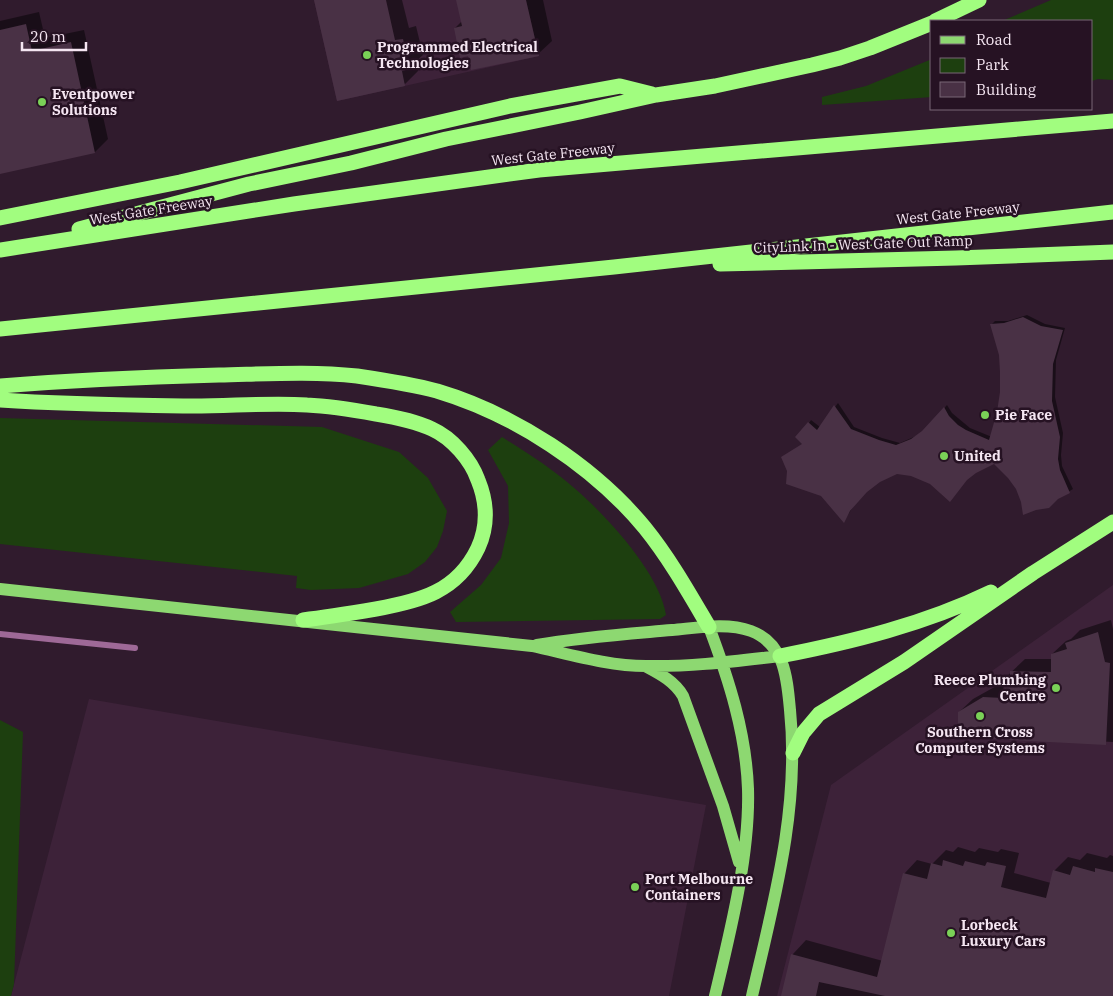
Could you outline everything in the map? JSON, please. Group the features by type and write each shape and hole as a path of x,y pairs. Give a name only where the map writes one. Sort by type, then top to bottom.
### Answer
{"highway":[{"path":"937,20 979,0"},
{"path":"1,250 249,184 351,163 446,139 656,95 767,76 840,58 930,23"},
{"path":"0,218 180,182 510,106 620,86 656,95"},
{"name":"West Gate Freeway","path":"1,250 294,204 539,170 1113,120"},
{"name":"West Gate Freeway","path":"0,329 614,266 1113,212"},
{"name":"CityLink In - West Gate Out Ramp","path":"614,266 956,258 1113,252"},
{"path":"0,386 121,377 303,374 355,376 386,380 446,394 490,412 541,438 592,475 644,526 681,578 709,627"},
{"path":"0,400 71,405 199,407 306,405 398,418 434,430 453,444 475,471 483,492 486,509 483,533 472,559 455,580 442,590 426,598 394,606 304,620"},
{"path":"793,753 803,733 819,714 904,662 1033,572 1113,522"},
{"path":"780,656 826,647 917,622 964,605 1033,572"}],"main road":[{"path":"0,589 304,620 532,646 620,664 645,666 723,663 780,656"},
{"path":"709,627 734,699 746,763 748,790 748,825 741,871 714,996"},
{"path":"532,646 580,638 709,627 734,627 750,631 764,638 773,645 780,656 787,678 793,753 792,798 782,864 752,996"},
{"path":"645,666 666,678 679,689 683,696 723,806 741,871"}],"shaded area":[{"path":"314,0 526,0 539,56 337,101"},
{"path":"1113,585 1113,996 777,996 831,785"},
{"path":"89,699 706,805 669,996 11,996"}],"green space":[{"path":"1051,0 1113,0 1113,80 1093,81 1093,20 1004,20"},
{"path":"930,60 930,97 822,105 822,97 866,86"},
{"path":"0,418 322,427 399,452 428,478 447,511 443,531 437,547 425,562 408,574 359,588 311,590 296,588 297,576 0,544"},
{"path":"502,437 569,483 604,516 622,536 651,577 661,596 666,615 660,619 456,622 450,612 481,585 501,558 509,523 508,486 488,450"},
{"path":"0,720 23,732 14,984 11,996 0,996"}],"building":[{"name":"Programmed Electrical Technologies","path":"314,0 386,0 395,40 403,39 410,69 402,71 405,86 337,101"},
{"path":"456,0 526,0 539,56 471,70 468,56 460,58 454,28 462,26"},
{"name":"Eventpower Solutions","path":"26,24 32,51 71,42 95,153 0,174 0,30"},
{"path":"1023,317 1041,326 1063,330 1053,364 1052,401 1060,437 1058,459 1060,470 1070,493 1058,499 1049,508 1023,515 1016,489 994,464 967,480 950,502 930,484 911,476 897,474 880,482 867,492 850,511 844,523 821,496 786,484 787,471 781,457 802,444 795,437 808,422 817,430 834,405 851,429 896,445 911,439 922,431 944,407 949,416 958,425 989,440 997,412 1000,392 999,355 990,324 1004,323"},
{"name":"Reece Plumbing Centre","path":"1098,632 1105,662 1110,663 1106,745 958,737 958,712 983,697 1003,698 1004,678 1010,678 1010,671 1051,672 1051,654 1067,649 1065,643"},
{"path":"943,860 963,866 965,861 985,866 987,862 1006,866 1001,887 1046,898 1053,870 1070,875 1073,866 1095,872 1095,868 1113,872 1113,996 885,996 819,982 816,996 781,996 791,954 877,977 903,873 927,879 931,863 942,866"}],"waterway":[{"path":"0,634 135,648"}],"place":[{"name":"Programmed Electrical Technologies","path":"367,55"},
{"name":"Eventpower Solutions","path":"42,102"},
{"name":"Pie Face","path":"985,415"},
{"name":"United","path":"944,456"},
{"name":"Reece Plumbing Centre","path":"1056,688"},
{"name":"Southern Cross Computer Systems","path":"980,716"},
{"name":"Port Melbourne Containers","path":"635,887"},
{"name":"Lorbeck Luxury Cars","path":"951,933"}]}
